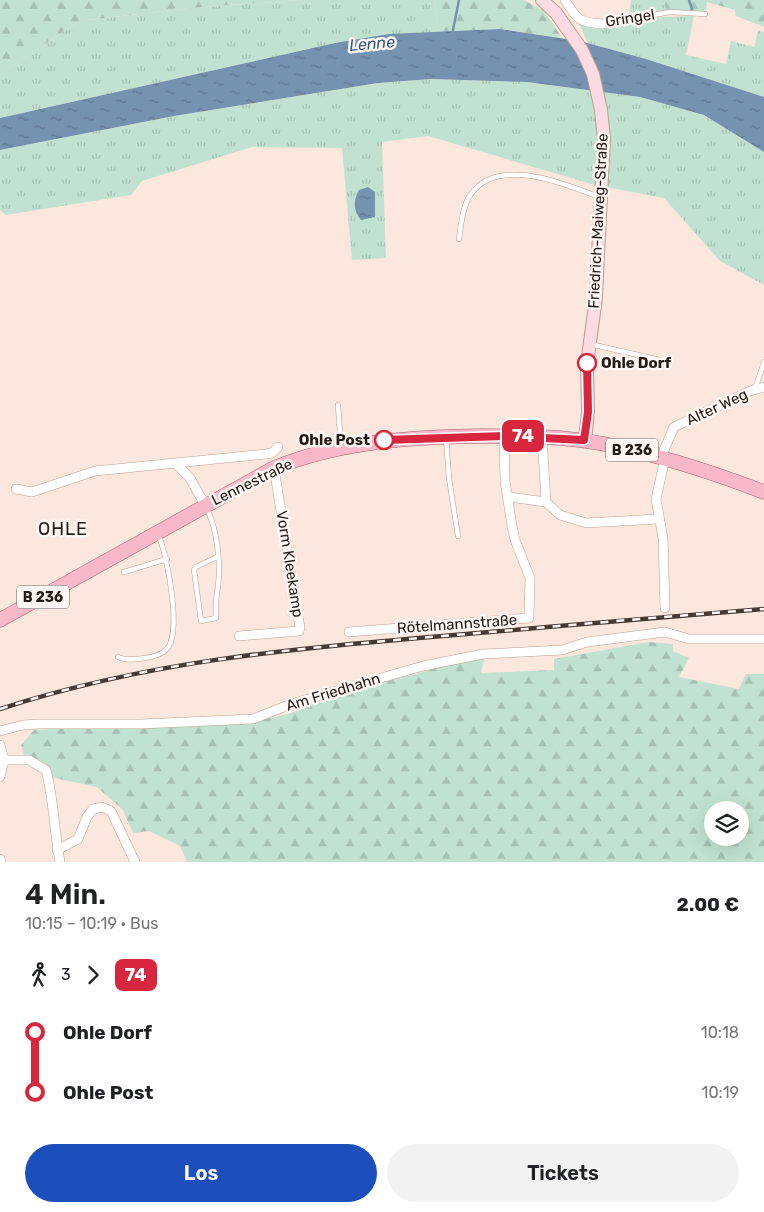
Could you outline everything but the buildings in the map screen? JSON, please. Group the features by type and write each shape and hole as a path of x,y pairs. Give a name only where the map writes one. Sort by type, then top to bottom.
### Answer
{"main road":[{"name":"Lennestraße","path":"0,620 274,468 341,447 384,440 446,436 542,437 584,440 663,458 764,492"}],"street":[{"name":"Friedrich-Maiweg-Straße","path":"543,0 556,13 582,50 593,74 602,110 603,129 596,298 587,364 588,412 584,440"},
{"name":"Gringel","path":"565,0 580,20 586,23 604,24"},
{"name":"Alter Weg","path":"665,608 663,538 658,519 656,499 663,458 674,426 760,388"},
{"name":"Rötelmannstraße","path":"349,632 530,618 530,578 515,540 509,497 504,481 504,436"},
{"path":"542,437 546,502"},
{"path":"16,489 32,492 95,471 266,454 272,453 278,447"},
{"path":"176,464 190,478 205,505"},
{"name":"Vorm Kleekamp","path":"239,636 299,631 300,628 274,468"},
{"path":"509,497 546,502 560,515 586,523 658,519"},
{"name":"Am Friedhahn","path":"0,731 23,725 39,724 141,724 252,719 291,704 423,666 483,654 562,650 587,642 665,632 689,639 764,639"},
{"path":"0,778 2,752 30,760 46,770 51,790 53,824 60,862"},
{"path":"57,850 78,839 86,817 93,809 102,807 111,811 134,862"}],"lane":[{"name":"Gringel","path":"604,24 670,12 705,14"},
{"path":"458,239 468,198 481,184 494,179 506,176 545,178 600,197"},
{"path":"589,343 660,360"},
{"path":"760,388 764,362"},
{"path":"338,406 341,447"},
{"path":"446,436 449,478 458,536"},
{"path":"205,505 212,519 217,557 218,586 215,603 216,618 201,621 194,570 196,567 217,557"},
{"path":"118,657 124,659 146,657 162,653 170,646 174,635 166,559 158,532"},
{"path":"124,572 166,559"}],"green space":[{"path":"0,0 300,0 191,8 79,21 0,74"},
{"path":"300,0 434,0 439,33 335,43 0,118 0,74 79,21 191,8"},
{"path":"434,0 524,0 545,12 562,38 500,29 439,33"},
{"path":"631,0 664,0 666,11 629,15"},
{"path":"664,0 764,0 764,27 736,16 735,10 707,2 706,12 666,11"},
{"path":"694,16 686,55 726,64 731,41 754,47 758,31 764,32 764,97 646,59 588,43 579,24 604,27 640,18"},
{"path":"431,79 527,82 640,97 704,115 764,152 764,285 720,261 664,198 595,185 428,136 382,142 386,258 352,260 342,148 252,147 142,181 131,195 6,215 0,210 0,150 174,116 378,83"},
{"path":"649,642 673,644 673,651 689,658 679,677 739,689 746,674 764,674 764,862 187,862 180,846 149,831 133,833 123,810 97,787 45,776 27,765 21,745 34,730 81,727 200,725 273,718 297,711 318,700 485,656 481,673 554,670 554,659"}],"water":[{"name":"Lenne","path":"500,29 580,41 646,59 764,97 764,152 704,115 640,97 527,82 431,79 378,83 174,116 0,150 0,118 335,43 389,34"},
{"path":"368,187 375,192 375,217 361,220 355,209 356,198 359,190"}],"waterway":[{"path":"452,35 459,0"},
{"path":"689,0 692,9"}],"railway":[{"path":"0,709 110,679 219,659 330,646 764,609"}],"bus line":[{"name":"74","path":"384,440 446,436 504,436 584,440 588,412 587,363"}],"place":[{"name":"Ohle Dorf","path":"587,363"},
{"name":"Ohle Post","path":"384,440"}],"district":[{"name":"OHLE","path":"63,529"}]}
